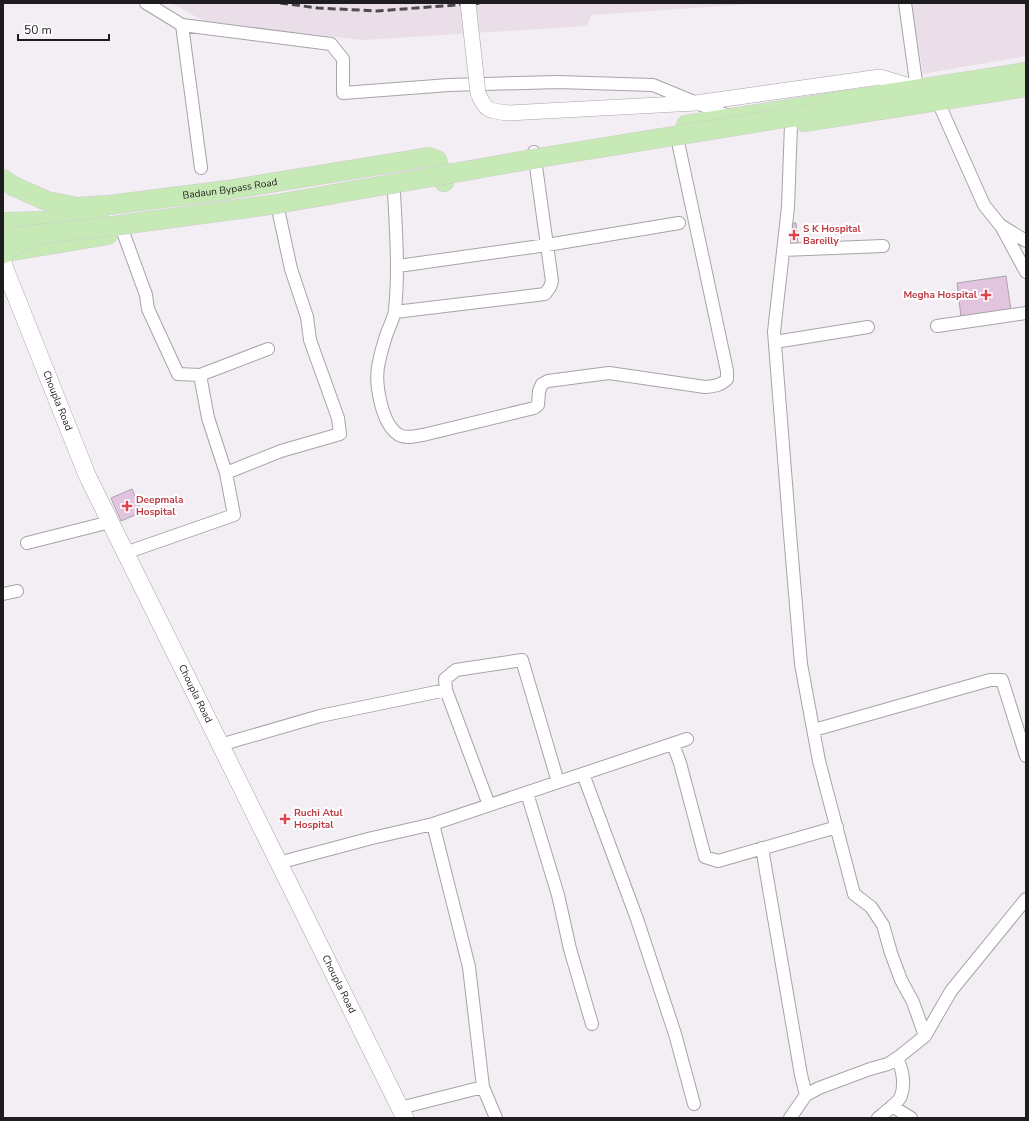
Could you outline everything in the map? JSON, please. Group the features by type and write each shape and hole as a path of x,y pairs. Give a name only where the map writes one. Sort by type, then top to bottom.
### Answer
{"main road":[{"path":"535,159 678,142 791,124 1026,72"},
{"path":"3,222 106,220 312,193 438,170 500,172 535,159 731,117 927,94 1026,87"},
{"path":"3,238 277,204 556,155 927,94"},
{"path":"3,253 123,232 394,192 438,170"},
{"name":"Badaun Bypass Road","path":"3,178 13,186 47,201 77,207 109,205 228,190 438,170"},
{"path":"3,253 14,245 40,234"},
{"name":"Choupla Road","path":"3,261 87,475 402,1113"}],"street":[{"path":"146,3 182,25 331,44 342,59 342,93 449,86 566,82 653,85 731,117"},
{"path":"468,3 478,93 482,105 493,112 508,113 696,103 880,78 927,94"},
{"path":"905,3 927,94 984,205 1000,225 1026,272"},
{"path":"182,25 201,168"},
{"path":"791,124 788,207 774,332 801,664 820,761 854,894 870,907 883,925 901,980 913,1002 925,1036"},
{"path":"394,192 398,266 395,312 378,363 376,376 382,409 392,428 400,436 411,437 423,435 534,408 538,404 539,391 542,384 548,381 609,373 704,387 721,385 727,379 727,371 678,142"},
{"path":"395,312 545,294 552,281 535,159"},
{"path":"226,473 281,451 340,434 338,418 310,340 307,317 291,269 278,209"},
{"path":"398,266 547,245 679,223"},
{"path":"1000,225 1026,241"},
{"path":"123,232 146,295 148,308 178,374 200,375 268,349"},
{"path":"783,250 883,246"},
{"path":"937,326 1026,314"},
{"path":"775,342 868,327"},
{"path":"125,553 234,515 226,473 208,418 200,375"},
{"path":"27,543 110,522"},
{"path":"3,594 17,591"},
{"path":"489,805 446,690 444,679 456,670 522,660 558,782"},
{"path":"814,730 990,680 1002,680 1026,756"},
{"path":"220,745 320,716 446,690"},
{"path":"278,863 372,838 433,824 687,739"},
{"path":"673,744 680,763 705,857 718,861 837,827"},
{"path":"583,774 640,926 675,1034 694,1104"},
{"path":"527,793 558,895 570,949 592,1024"},
{"path":"433,824 470,967 483,1087 496,1118"},
{"path":"762,848 801,1076 806,1096"},
{"path":"790,1118 806,1096 819,1088 888,1064 925,1036 951,991 1026,899"},
{"path":"878,1118 901,1097 903,1081 901,1065 897,1058"},
{"path":"402,1113 483,1087"},
{"path":"892,1106 911,1118"}],"shaded area":[{"path":"171,3 766,3 591,15 587,26 363,40 206,22"},
{"path":"911,3 1026,3 1026,56 923,74"}],"building":[{"path":"793,223 796,223 798,245 790,245"},
{"path":"1006,276 1011,310 961,317 957,283"},
{"path":"132,489 142,512 121,521 111,498"}],"railway":[{"path":"280,3 318,8 377,11 482,3"}],"place":[{"name":"S K Hospital Bareilly","path":"794,235"},
{"name":"Megha Hospital","path":"986,295"},
{"name":"Deepmala Hospital","path":"127,506"},
{"name":"Ruchi Atul Hospital","path":"285,819"}]}
